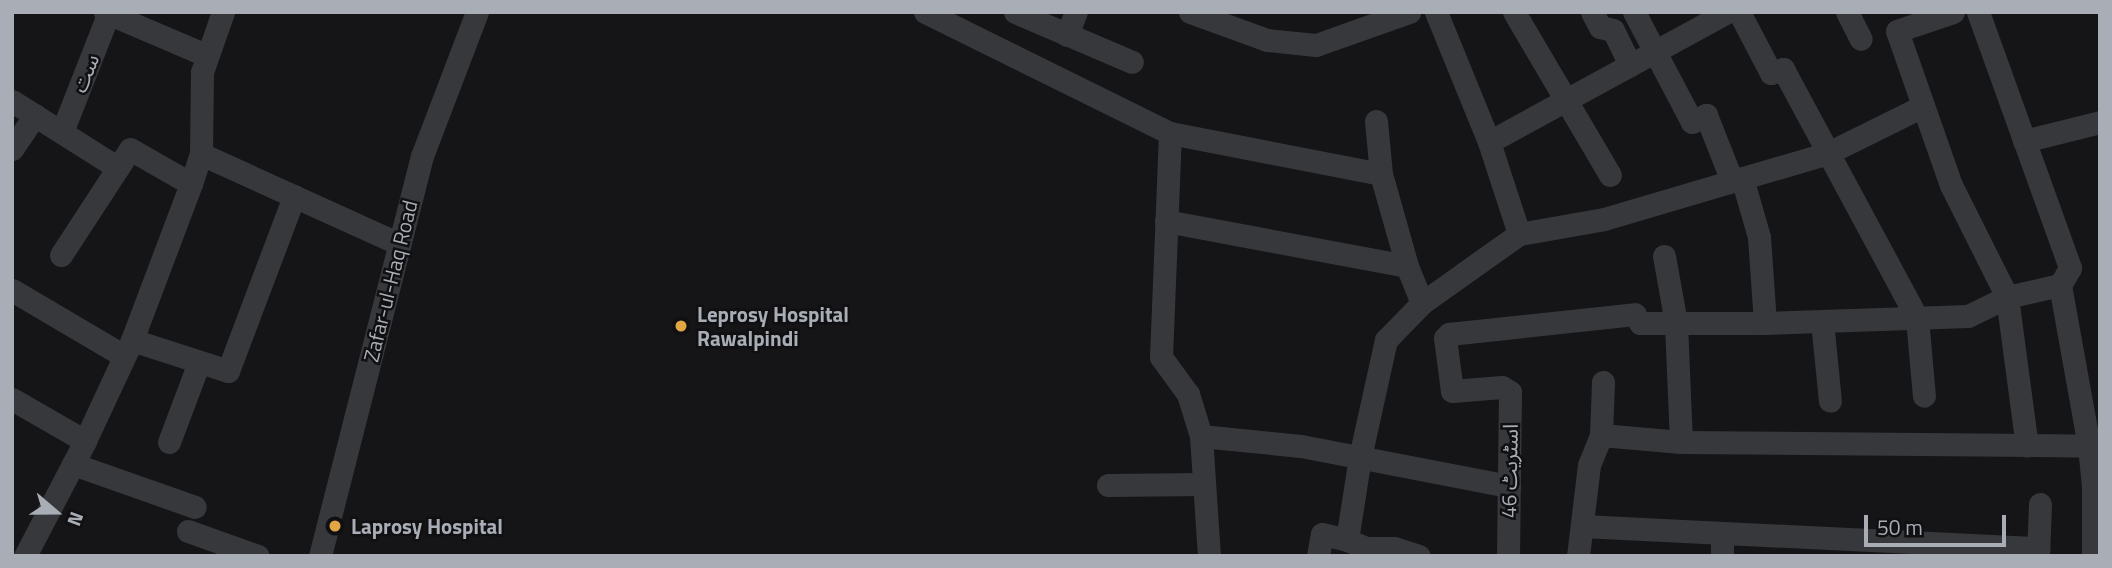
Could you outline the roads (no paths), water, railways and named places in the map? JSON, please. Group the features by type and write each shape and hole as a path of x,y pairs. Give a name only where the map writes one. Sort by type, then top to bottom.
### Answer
{"street":[{"path":"24,552 85,441 128,348 191,184 201,154 202,72 223,12"},
{"name":"Zafar-ul-Haq Road","path":"320,556 422,156 477,12"},
{"path":"925,12 1171,133 1381,174"},
{"path":"1015,12 1132,62"},
{"path":"1067,35 1076,12"},
{"path":"1194,13 1267,40 1316,45 1409,12"},
{"path":"1436,12 1489,142 1519,234"},
{"path":"1514,12 1610,175"},
{"path":"1592,12 1600,27 1613,30 1630,65"},
{"path":"1634,12 1692,122 1706,115 1737,179 1759,237 1765,323"},
{"path":"1489,142 1727,12"},
{"path":"1739,12 1771,73 1783,69 1917,318 1924,396"},
{"path":"1848,12 1861,38"},
{"path":"1953,12 1897,31 1951,185 2007,297 2027,446"},
{"path":"1978,12 2070,268 2060,285 2094,446 2094,556"},
{"name":"ست","path":"62,132 108,13 206,55"},
{"path":"12,101 118,168"},
{"path":"1347,540 1360,457 1386,340 1422,303 1519,234 1604,219 1828,153 1923,106"},
{"path":"12,149 35,115"},
{"path":"1376,121 1381,174 1407,266 1422,303"},
{"path":"2024,141 2100,122"},
{"path":"1171,133 1161,358 1188,394 1201,436 1209,556"},
{"path":"61,255 130,149 191,184"},
{"path":"201,154 399,244"},
{"path":"12,290 128,348 199,362 228,371 294,196"},
{"path":"1166,221 1407,266"},
{"path":"1664,256 1676,323 1681,442"},
{"path":"1676,323 1765,323 1968,316 2007,297 2060,285"},
{"name":"اسٹریٹ 46","path":"1508,556 1508,387 1452,391 1446,338 1449,334 1637,319 1676,323"},
{"path":"1822,321 1830,401"},
{"path":"169,442 199,362"},
{"path":"1578,556 1589,465 1601,435 1603,382"},
{"path":"12,399 85,441"},
{"path":"1601,435 1681,442 2094,446"},
{"path":"1201,436 1301,446 1509,486"},
{"path":"73,464 195,507"},
{"path":"1108,485 1204,484"},
{"path":"1581,526 1722,533 1820,547 2038,552 2040,504"},
{"path":"188,531 258,556"},
{"path":"1722,533 1722,556"},
{"path":"1318,556 1322,534 1366,548 1394,548 1419,556"}],"place":[{"name":"Leprosy Hospital Rawalpindi","path":"681,326"},
{"name":"Laprosy Hospital","path":"335,526"}]}
